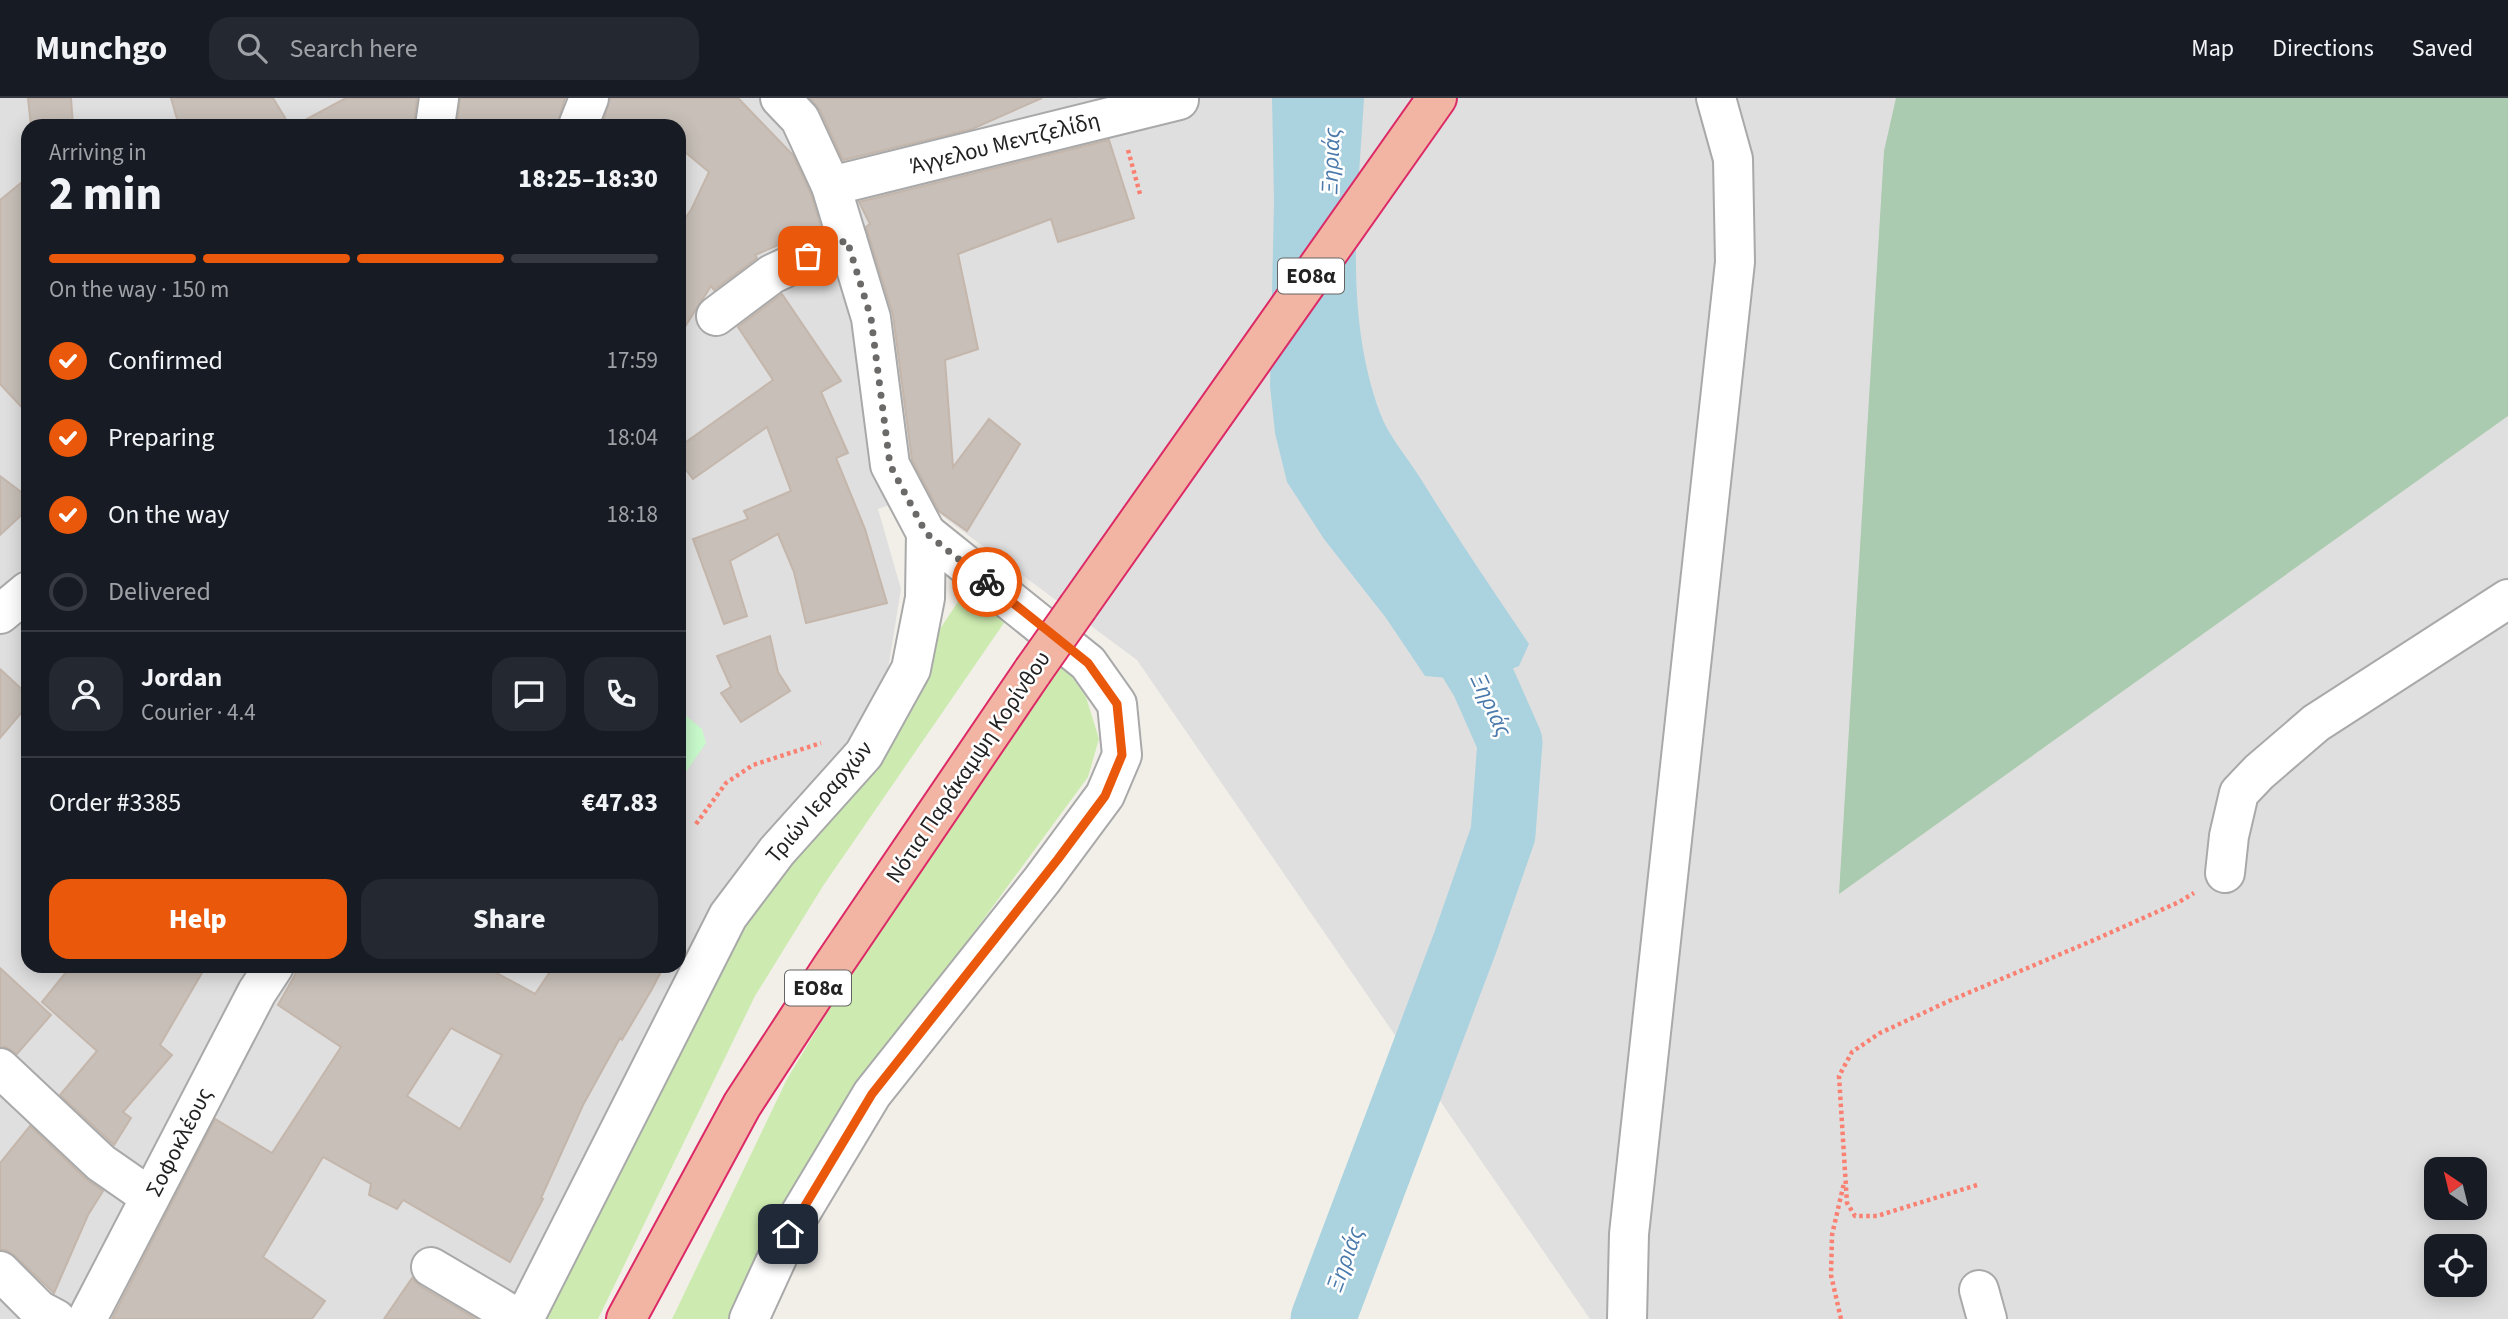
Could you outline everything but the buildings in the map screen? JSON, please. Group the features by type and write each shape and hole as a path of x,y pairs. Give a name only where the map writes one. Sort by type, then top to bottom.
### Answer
{"highway":[{"name":"Νότια Παράκαμψη Κορίνθου","path":"626,1319 742,1105 839,956 1033,671 1437,98"}],"street":[{"path":"436,119 439,98"},
{"path":"581,119 589,98"},
{"name":"Τριών Ιεραρχών","path":"522,1319 728,916 777,851 864,754 911,669 925,598 926,533 890,465 871,318 831,186 800,119 780,98"},
{"path":"1627,1319 1629,1234 1735,262 1733,159 1716,98"},
{"name":"Άγγελου Μεντζελίδη","path":"831,186 1179,100"},
{"path":"716,316 772,274 847,240"},
{"path":"748,1319 788,1234 872,1094 1105,796 1122,755 1117,704 1088,663 926,533"},
{"path":"0,614 21,597"},
{"path":"2225,873 2229,835 2239,793 2259,772 2316,723 2508,599"},
{"name":"Σοφοκλέους","path":"87,1319 257,992 269,973"},
{"path":"0,1068 101,1163 150,1197"},
{"path":"431,1266 522,1319"},
{"path":"0,1271 40,1310 56,1319"}],"path":[{"path":"696,824 726,783 753,765 884,720"},
{"path":"1977,1185 1877,1216 1855,1216 1847,1203 1839,1076 1852,1052 1880,1033 1949,1001 2179,902 2225,873"},
{"path":"1841,1319 1831,1275 1832,1235 1846,1177"}],"shaded area":[{"path":"0,98 2508,98 2508,1319 1590,1319 1137,660 915,496 878,509 901,589 886,682 508,1319 0,1319"}],"green space":[{"path":"1896,98 2508,98 2508,416 1839,894 1884,151"},
{"path":"967,588 1006,620 823,886 755,996 598,1319 537,1319 724,951 921,676 940,629"},
{"path":"1063,664 1086,697 1099,739 1088,777 916,1011 803,1174 728,1319 672,1319 787,1079 921,857"},
{"path":"686,716 702,729 706,743 686,772"}],"water":[{"path":"1272,98 1364,98 1356,257 1357,297 1368,375 1388,429 1529,644 1519,666 1483,681 1425,676 1386,618 1324,539 1287,482 1275,433 1270,386 1274,201"}],"waterway":[{"name":"Ξηριάς","path":"1323,1319 1465,943 1503,834 1510,742 1483,681 1436,604"}],"way so far":[{"path":"808,256 847,240 871,318 890,465 926,533 987,582"}],"route":[{"path":"788,1234 872,1094 979,961 1105,796 1122,755 1117,704 1088,663 987,582"}]}
